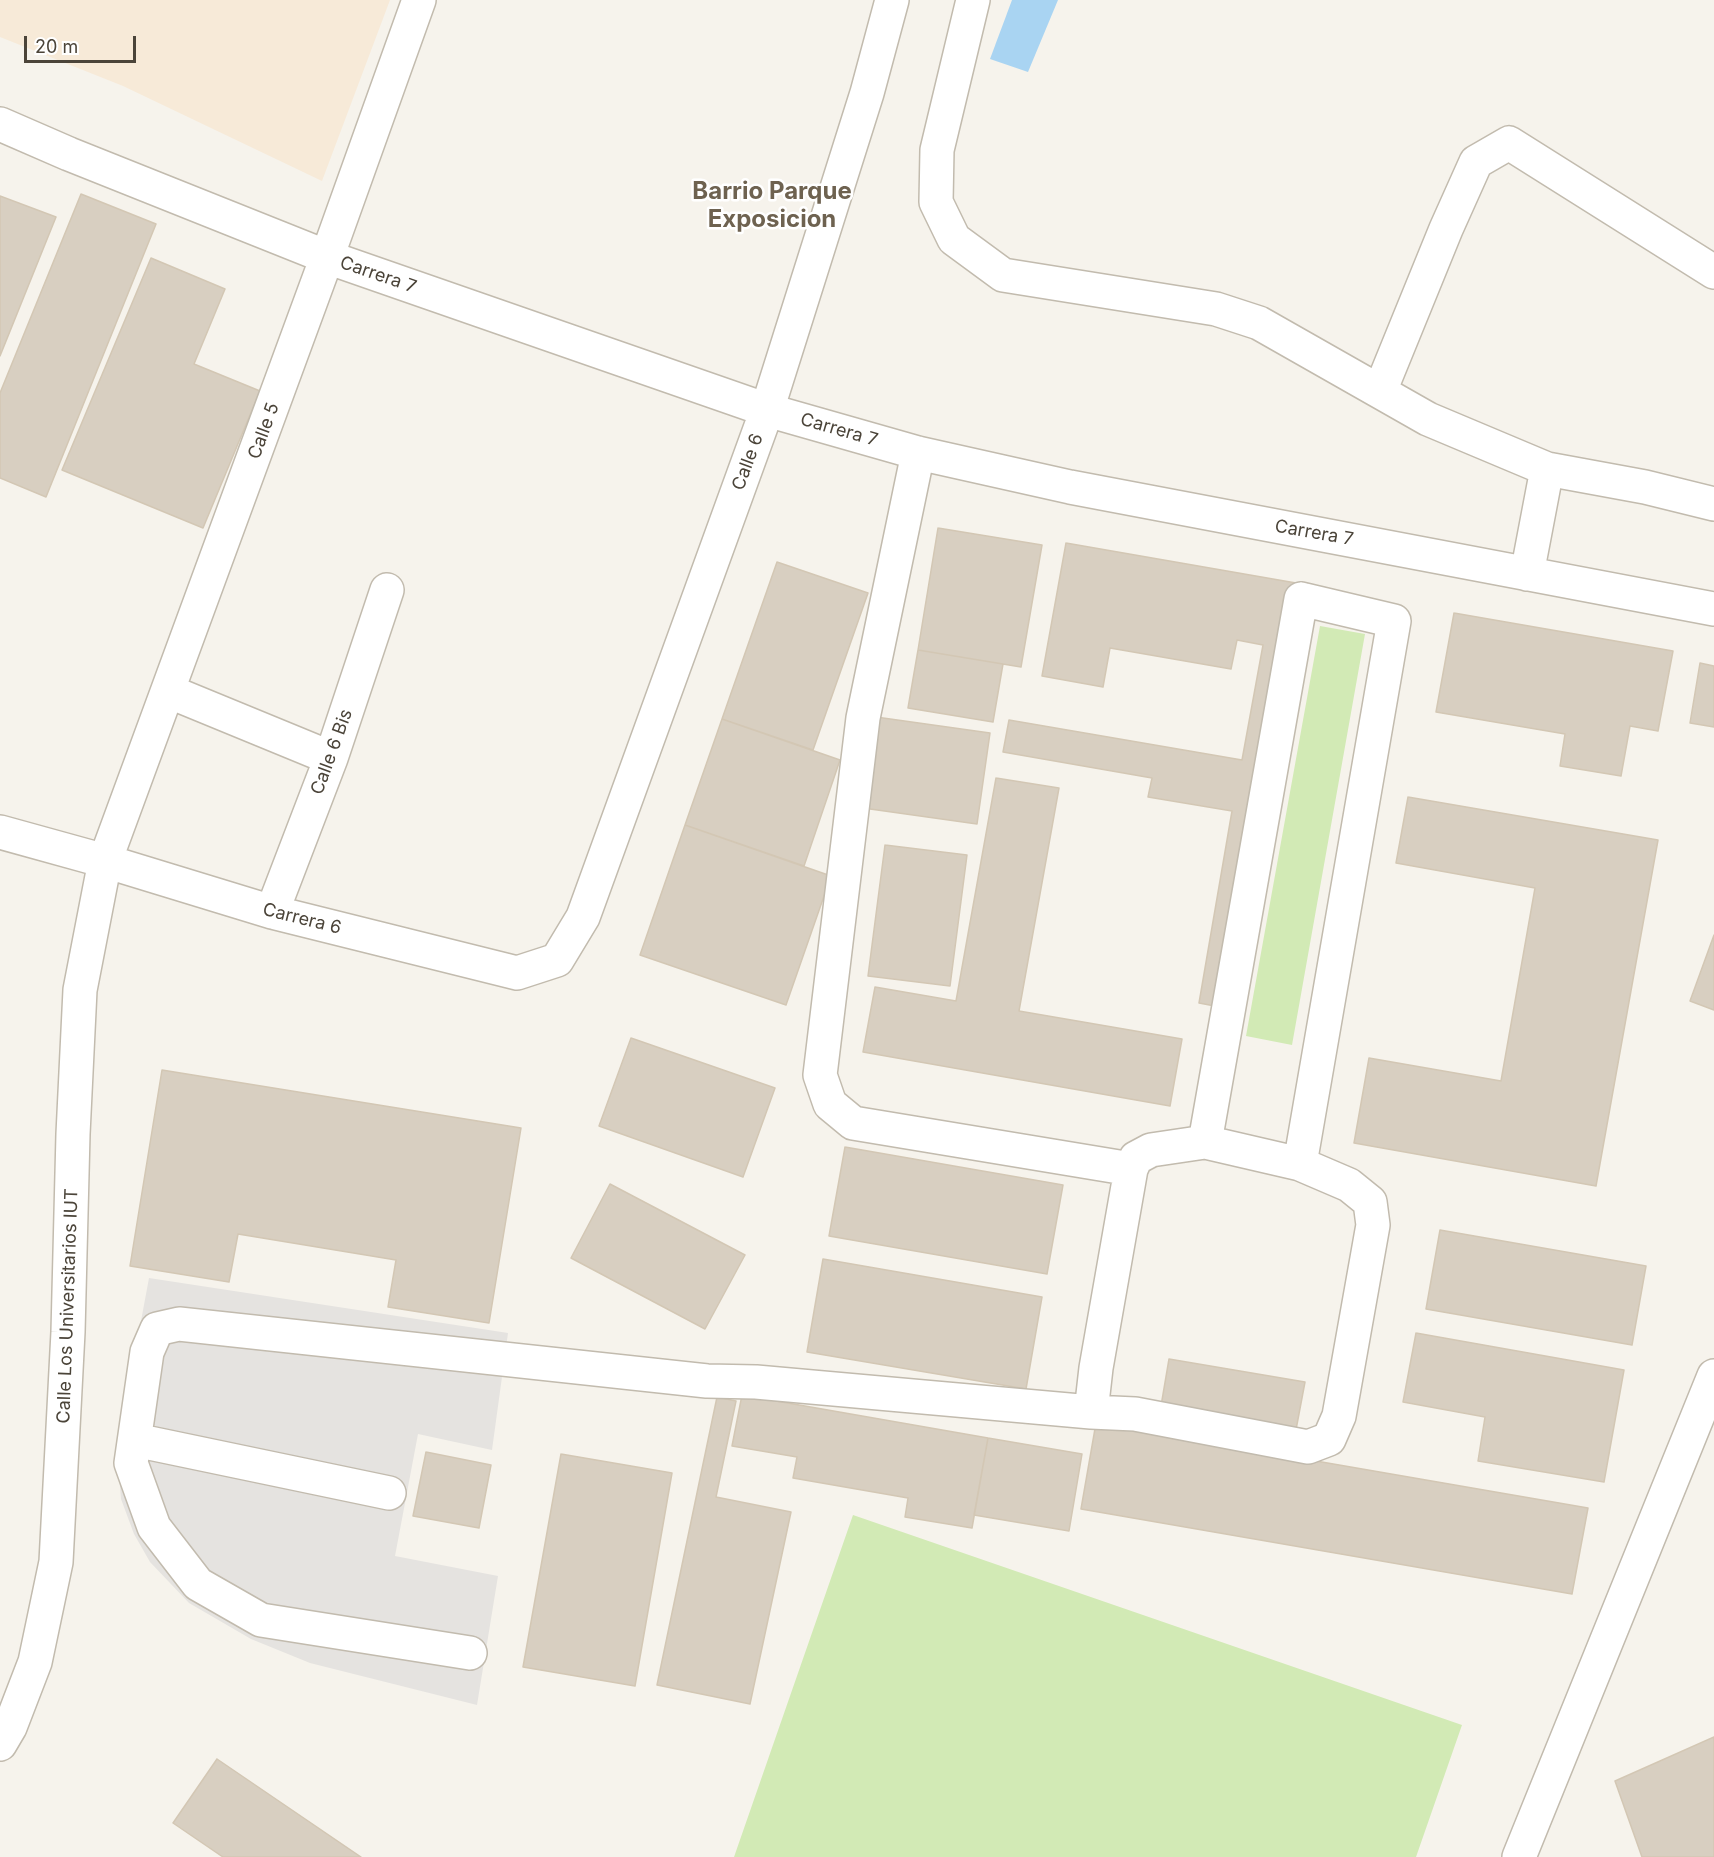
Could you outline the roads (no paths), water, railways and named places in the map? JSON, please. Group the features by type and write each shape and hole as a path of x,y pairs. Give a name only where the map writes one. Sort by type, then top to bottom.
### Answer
{"street":[{"name":"Calle 5","path":"105,861 419,0"},
{"name":"Calle 6","path":"583,917 767,410 867,93 892,0"},
{"path":"973,0 937,150 936,202 954,238 1003,275 1216,309 1259,323 1428,419 1547,469 1645,487 1714,504"},
{"name":"Carrera 7","path":"0,124 327,257 767,410 918,453 1070,487 1714,609"},
{"path":"1380,391 1476,162 1509,143 1714,272"},
{"path":"918,453 863,718 820,1075 830,1104 853,1123 1131,1169"},
{"path":"1527,574 1547,469"},
{"name":"Calle 6 Bis","path":"272,912 331,758 387,590"},
{"path":"1205,1142 1301,599 1394,621 1300,1164"},
{"path":"168,691 331,758"},
{"name":"Carrera 6","path":"0,832 105,861 272,912 517,973 557,960 583,917"},
{"name":"Calle Los Universitarios IUT","path":"0,1744 10,1727 35,1662 56,1562 68,1332 73,1134 80,990 105,861"},
{"path":"470,1653 261,1620 198,1584 154,1527 130,1463 147,1352 157,1329 179,1324 707,1381 756,1382 1091,1412 1136,1414 1308,1447 1329,1439 1339,1416 1373,1225 1370,1202 1349,1185 1300,1164 1205,1142 1151,1150 1136,1158 1131,1169 1096,1368 1091,1412"},
{"path":"1519,1857 1714,1376"},
{"path":"135,1440 389,1493"}],"water":[{"path":"1012,0 1058,0 1028,72 990,59"}],"district":[{"name":"Barrio Parque Exposicion","path":"772,206"}]}
